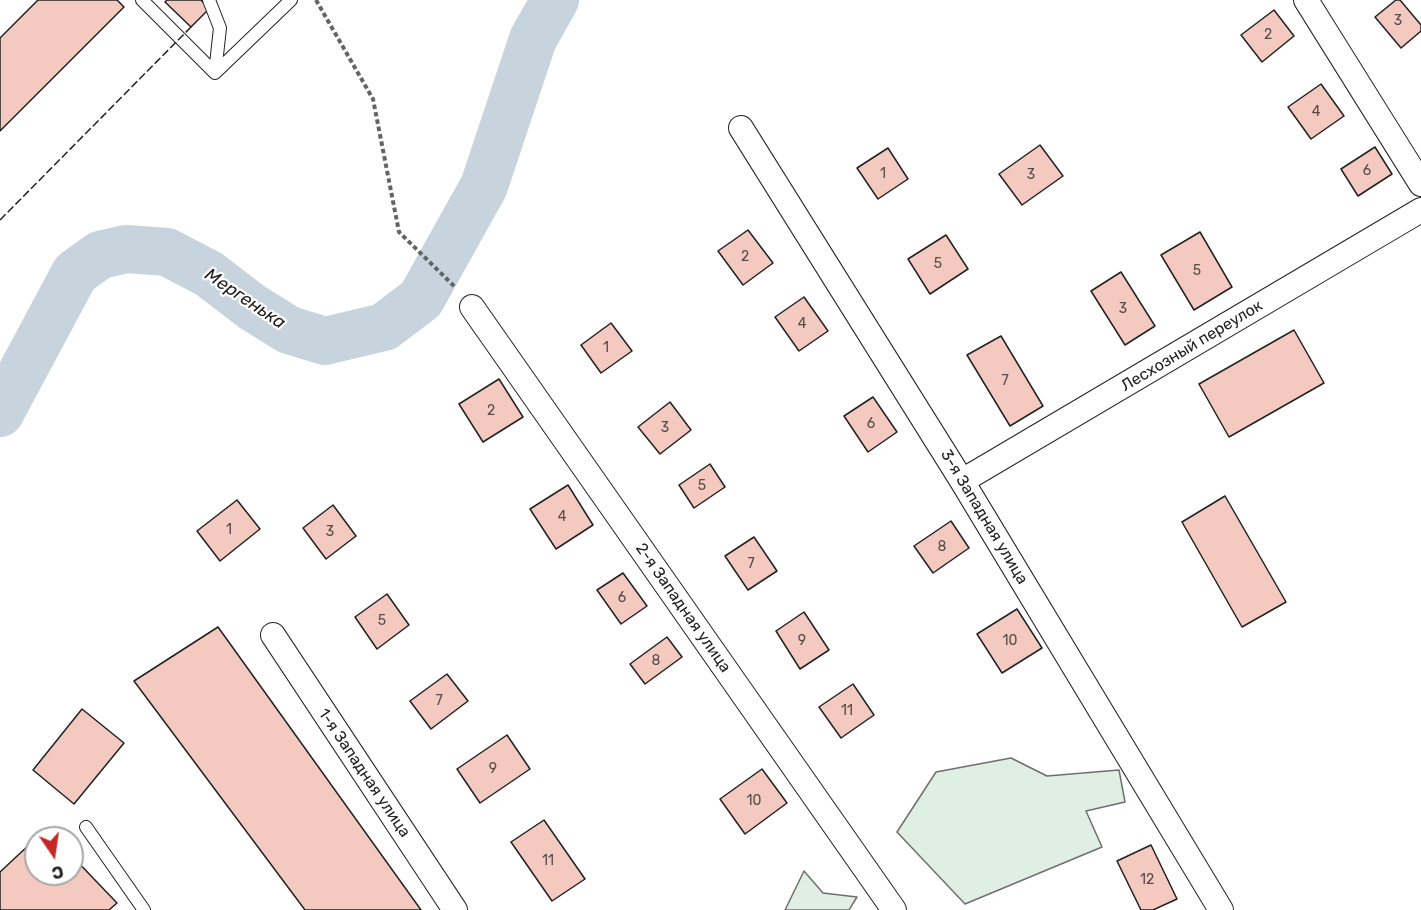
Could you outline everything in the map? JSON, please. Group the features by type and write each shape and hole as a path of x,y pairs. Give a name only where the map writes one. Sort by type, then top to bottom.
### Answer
{"street":[{"path":"1306,0 1421,184"},
{"name":"3-я Западная улица","path":"741,128 962,481 1221,910"},
{"name":"Лесхозный переулок","path":"962,481 1421,210"},
{"name":"2-я Западная улица","path":"472,307 894,910"},
{"name":"1-я Западная улица","path":"273,635 455,910"}],"lane":[{"path":"142,0 215,73"},
{"path":"209,0 219,28 215,73"},
{"path":"215,73 291,0"},
{"path":"86,827 144,910"}],"path":[{"path":"316,0 373,99 399,232 448,279"}],"green space":[{"path":"1011,758 1047,776 1119,770 1125,802 1086,811 1102,847 965,904 897,832 936,772"},
{"path":"804,871 823,893 857,897 849,910 785,910"}],"building":[{"path":"38,0 117,0 124,7 0,131 0,38"},
{"path":"167,0 201,0 209,9 191,27 165,2"},
{"path":"1396,0 1400,0 1421,25 1421,31 1401,48 1375,17"},
{"path":"1274,10 1294,36 1262,62 1241,35"},
{"path":"1321,84 1344,116 1311,139 1288,107"},
{"path":"1040,145 1063,176 1022,205 999,174"},
{"path":"1375,147 1392,174 1358,196 1341,169"},
{"path":"888,148 908,179 878,199 857,168"},
{"path":"748,230 773,263 743,285 718,251"},
{"path":"1200,232 1232,287 1194,310 1161,255"},
{"path":"946,235 968,269 930,294 908,259"},
{"path":"1121,272 1155,326 1125,345 1091,291"},
{"path":"804,297 828,331 799,351 775,317"},
{"path":"611,323 632,351 601,373 581,345"},
{"path":"1294,330 1324,383 1229,437 1199,384"},
{"path":"1001,336 1043,406 1010,426 967,355"},
{"path":"499,379 523,417 483,442 459,404"},
{"path":"873,397 897,432 868,452 844,416"},
{"path":"670,402 691,430 660,454 638,427"},
{"path":"710,464 725,487 694,508 679,485"},
{"path":"568,485 593,525 556,549 530,509"},
{"path":"1225,496 1286,602 1242,627 1182,522"},
{"path":"237,500 260,529 220,561 197,531"},
{"path":"333,505 356,536 326,559 303,528"},
{"path":"951,521 969,548 933,573 914,546"},
{"path":"754,537 777,571 748,590 725,556"},
{"path":"623,573 647,606 621,624 597,590"},
{"path":"387,594 409,625 377,649 355,617"},
{"path":"1017,609 1042,648 1002,673 977,634"},
{"path":"804,612 829,650 800,669 776,631"},
{"path":"218,627 421,910 305,910 134,681"},
{"path":"667,637 682,657 645,684 630,664"},
{"path":"447,674 468,701 431,729 410,701"},
{"path":"853,684 874,715 841,738 819,707"},
{"path":"82,709 124,743 74,804 33,770"},
{"path":"507,735 530,769 480,803 457,769"},
{"path":"762,769 787,803 745,834 720,799"},
{"path":"544,820 585,879 552,901 511,842"},
{"path":"1151,845 1177,899 1153,910 1141,910 1117,861"},
{"path":"24,849 24,886 84,886 84,869 117,903 109,910 0,910 0,872"}],"waterway":[{"name":"Мергенька","path":"0,413 75,273 100,255 126,249 167,252 209,274 252,307 289,330 325,341 384,327 421,299 484,186 533,39 555,0"}],"fence":[{"path":"0,220 191,27"}]}
